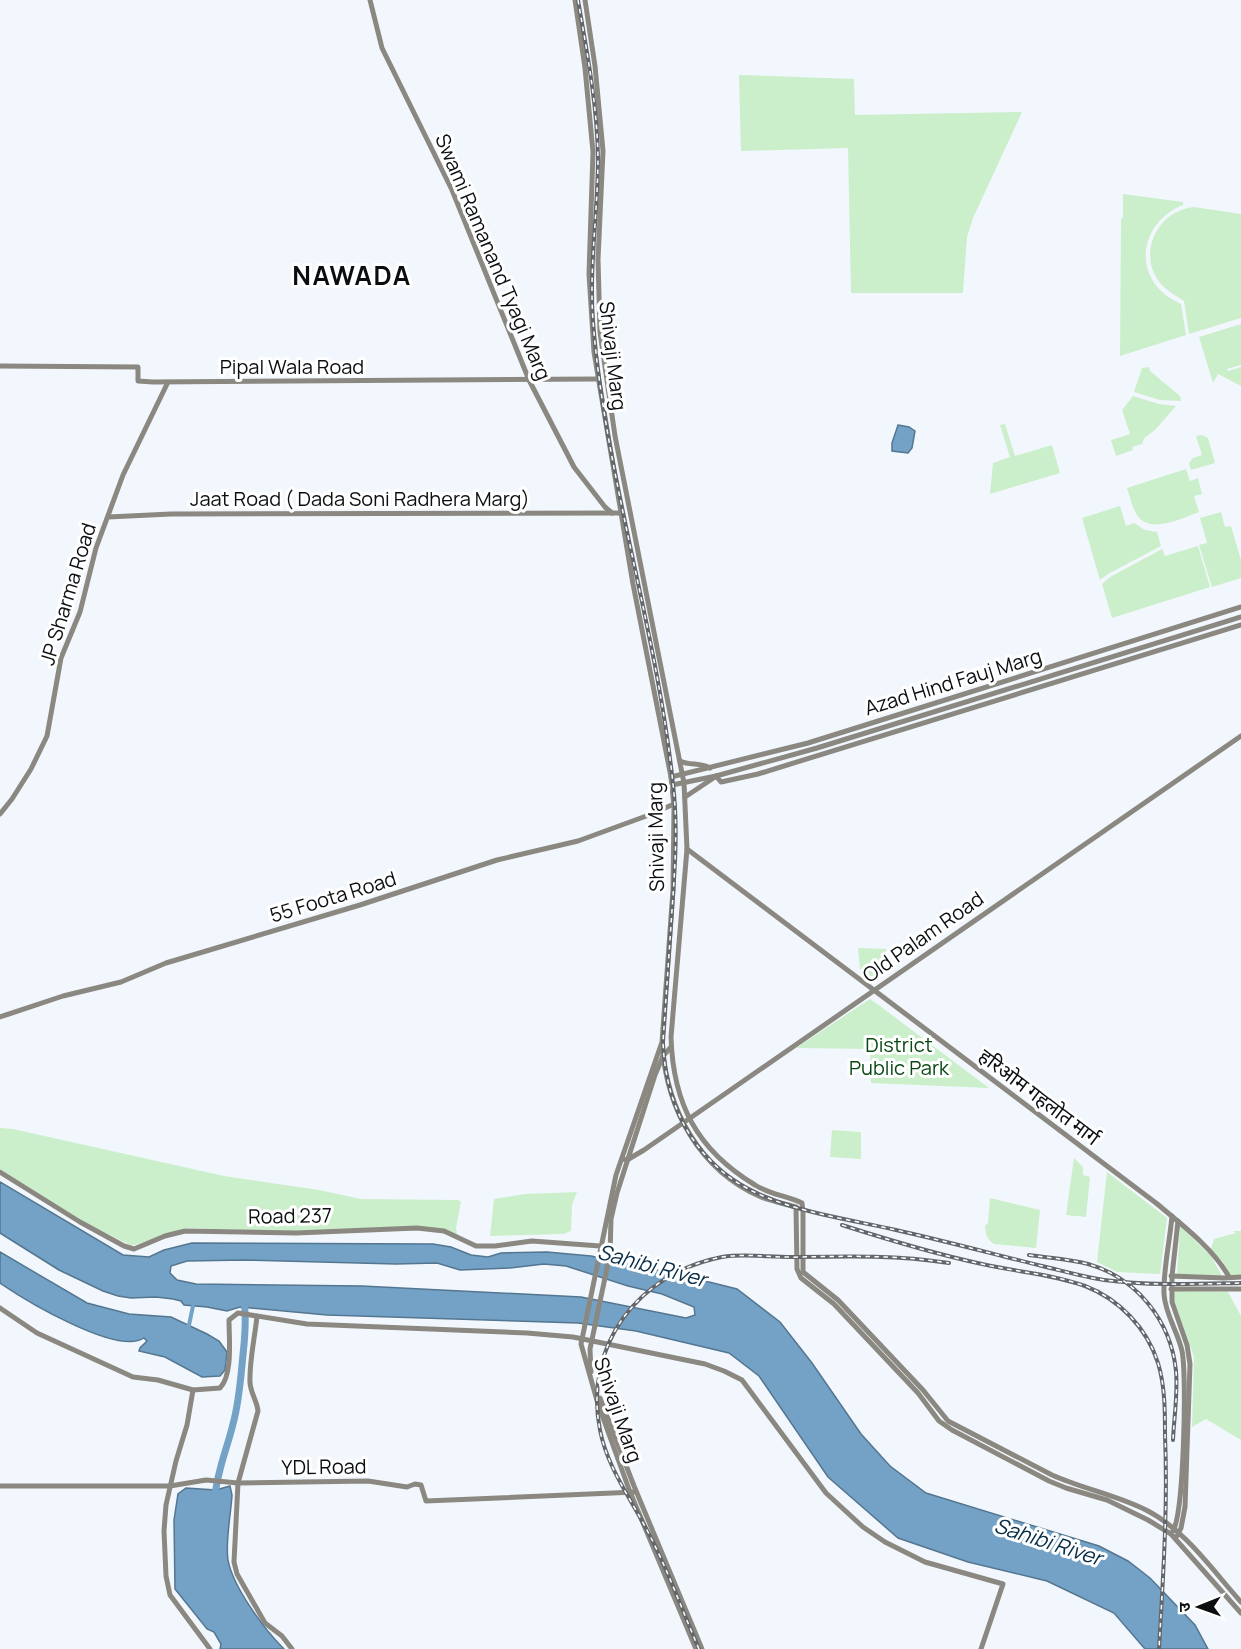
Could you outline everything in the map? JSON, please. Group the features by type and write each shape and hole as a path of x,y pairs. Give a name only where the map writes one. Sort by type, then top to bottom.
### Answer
{"street":[{"name":"Swami Ramanand Tyagi Marg","path":"370,0 382,48 452,190 529,380 573,467 612,513"},
{"name":"Shivaji Marg","path":"575,0 585,68 593,152 589,274 591,326 621,513 671,777 674,804 673,890 662,1042 624,1160 611,1219 610,1254 589,1354 592,1376 633,1492 702,1649"},
{"name":"Shivaji Marg","path":"585,0 595,66 603,151 598,271 600,332 615,435 684,783 687,849 671,1037 674,1075 689,1118 703,1140 721,1160 755,1185 802,1203 800,1242"},
{"path":"591,202 601,203"},
{"name":"Pipal Wala Road","path":"0,366 138,367 139,381 168,382 598,379"},
{"name":"JP Sharma Road","path":"0,814 31,769 46,736 61,658 80,612 96,548 123,475 168,382"},
{"name":"Jaat Road ( Dada Soni Radhera Marg)","path":"108,517 171,514 621,513"},
{"path":"628,549 637,546"},
{"path":"630,561 639,557"},
{"name":"Azad Hind Fauj Marg","path":"671,777 827,737 1241,607"},
{"name":"Azad Hind Fauj Marg","path":"672,785 716,776 862,734 1241,617"},
{"path":"685,798 716,776 721,782 758,774 1241,625"},
{"path":"1135,650 1137,657"},
{"name":"Old Palam Road","path":"624,1160 682,1123 1241,736"},
{"path":"680,761 710,768"},
{"name":"55 Foota Road","path":"0,1017 63,996 121,982 166,963 360,906 497,860 578,841 674,804"},
{"name":"हरिओम गहलोत मार्ग","path":"687,849 1172,1216 1223,1265 1229,1277"},
{"path":"671,1037 662,1042 667,1084 682,1123 699,1149 723,1174 762,1198 766,1197 796,1207 802,1272 845,1308 923,1390 948,1421 1060,1479 1109,1494 1161,1519 1241,1602"},
{"name":"Shivaji Marg","path":"671,1047 663,1056 609,1200 582,1338 586,1365 598,1404 696,1649"},
{"name":"Road 237","path":"0,1172 80,1222 134,1249 165,1236 185,1231 296,1233 417,1228 444,1231 476,1246 532,1241 600,1246"},
{"path":"1172,1216 1169,1275 1172,1302 1187,1345 1190,1364 1185,1507 1183,1523 1175,1534"},
{"path":"1175,1534 1180,1493 1184,1374 1182,1352 1166,1306 1164,1288 1169,1275 1178,1221"},
{"path":"1169,1275 1241,1277"},
{"path":"1164,1288 1241,1289"},
{"path":"0,1308 37,1333 133,1377 158,1380 193,1390 218,1388 225,1382 230,1345 229,1320 238,1313 307,1324 527,1333 582,1338 705,1364 733,1375 747,1386 826,1493 863,1527 885,1542 925,1562 1003,1584 981,1649"},
{"path":"257,1316 250,1383 258,1411 238,1483 234,1549 236,1570 266,1624 282,1636 292,1649"},
{"path":"193,1390 187,1425 170,1486 164,1531 169,1591 210,1649"},
{"name":"YDL Road","path":"0,1486 170,1486 210,1480 238,1483 368,1481 407,1487 415,1484 421,1485 426,1501 633,1492"},
{"path":"1175,1534 1241,1613"}],"green space":[{"path":"739,75 854,79 855,115 1022,112 973,218 967,237 963,293 851,293 848,148 741,151"},
{"path":"1123,194 1183,202 1183,205 1160,220 1148,242 1146,255 1147,267 1152,280 1163,293 1181,304 1186,335 1120,356 1121,220"},
{"path":"1194,207 1241,214 1241,318 1189,334 1184,301 1158,281 1151,266 1150,254 1156,232 1163,223 1172,215"},
{"path":"1241,324 1241,365 1227,369 1228,371 1241,367 1241,386 1218,374 1213,383 1199,337"},
{"path":"1149,367 1150,371 1180,396 1181,401 1160,400 1134,392 1142,368"},
{"path":"1133,396 1159,404 1176,406 1155,430 1144,438 1142,444 1116,456 1111,440 1130,434 1122,410"},
{"path":"1005,424 1015,456 1052,445 1060,473 990,494 993,463 1010,457 1000,425"},
{"path":"1202,435 1208,438 1215,463 1191,470 1189,463 1193,458 1202,455 1196,436"},
{"path":"1186,469 1190,481 1198,478 1202,494 1194,496 1199,512 1166,523 1150,524 1143,521 1135,512 1127,488"},
{"path":"1120,506 1126,526 1134,523 1145,530 1157,532 1161,546 1100,580 1082,518"},
{"path":"1221,512 1225,527 1231,526 1241,560 1241,578 1212,587 1199,545 1207,543 1200,518"},
{"path":"1198,546 1210,587 1112,618 1102,584 1110,577 1162,549 1165,556"},
{"path":"858,948 886,949 891,968 875,980 860,969"},
{"name":"District Public Park","path":"870,999 989,1088 871,1083 870,1049 796,1048"},
{"path":"0,1128 224,1176 319,1190 361,1199 458,1200 461,1202 456,1228 457,1235 442,1230 295,1232 186,1228 130,1245 84,1222 0,1169"},
{"path":"832,1130 861,1132 861,1159 830,1157"},
{"path":"1074,1158 1083,1167 1083,1175 1090,1177 1086,1217 1066,1215"},
{"path":"1107,1172 1167,1218 1160,1274 1117,1272 1097,1262"},
{"path":"577,1192 572,1205 571,1231 563,1234 490,1236 494,1199 525,1194"},
{"path":"990,1198 1040,1210 1036,1248 994,1244 990,1240 985,1225 988,1224"},
{"path":"1180,1226 1211,1256 1222,1276 1177,1275"},
{"path":"1233,1231 1241,1231 1241,1275 1231,1276 1223,1262 1211,1249 1214,1239 1236,1233"},
{"path":"1175,1291 1228,1292 1241,1316 1241,1440 1206,1419 1192,1427 1194,1357 1174,1300"}],"water":[{"path":"898,425 915,431 912,448 908,453 892,451"},
{"name":"Sahibi River","path":"0,1182 123,1255 149,1257 164,1250 192,1243 433,1244 451,1247 471,1255 488,1257 501,1253 547,1252 591,1256 737,1289 780,1322 812,1363 861,1434 890,1466 926,1493 1099,1546 1128,1561 1150,1578 1195,1625 1208,1649 1145,1649 1114,1613 1047,1581 968,1562 898,1538 828,1477 759,1376 729,1353 636,1331 578,1323 327,1315 240,1307 227,1311 184,1305 181,1301 173,1299 118,1296 59,1270 0,1233","holes":["245,1260 437,1263 460,1270 544,1264 566,1266 628,1286 662,1294 694,1307 695,1315 686,1318 581,1297 362,1286 196,1284 177,1280 170,1273 171,1266 187,1261"]},
{"path":"0,1252 87,1303 129,1314 171,1317 207,1334 219,1341 227,1352 225,1370 220,1376 202,1377 165,1357 139,1351 147,1341 144,1338 131,1342 114,1339 93,1333 49,1313 0,1283"},
{"path":"230,1486 232,1495 227,1553 231,1571 250,1607 284,1649 220,1649 221,1644 214,1632 207,1629 175,1589 174,1520 178,1494 186,1488 216,1490"}],"waterway":[{"path":"215,1497 239,1395 245,1328 243,1299"},
{"path":"186,1328 189,1325 193,1306"}],"railway":[{"path":"578,0 596,117 598,178 592,300 599,379 619,495 655,668 675,800 675,863 663,1042 668,1082 681,1119 690,1136 702,1151 732,1179 750,1190 790,1206 1096,1279 1156,1284 1241,1283"},
{"path":"842,1225 947,1256 1085,1286 1120,1307 1139,1327 1147,1338 1158,1363 1164,1399 1165,1516 1159,1649"},
{"path":"699,1649 655,1546 620,1482 603,1444 597,1399 600,1369 609,1342 624,1318 642,1296 666,1279 692,1266 722,1257 741,1255 837,1256 949,1263"},
{"path":"1029,1255 1081,1262 1106,1271 1122,1280 1148,1304 1159,1319 1173,1353 1177,1388 1173,1440"}],"district":[{"name":"NAWADA","path":"352,276"}]}
